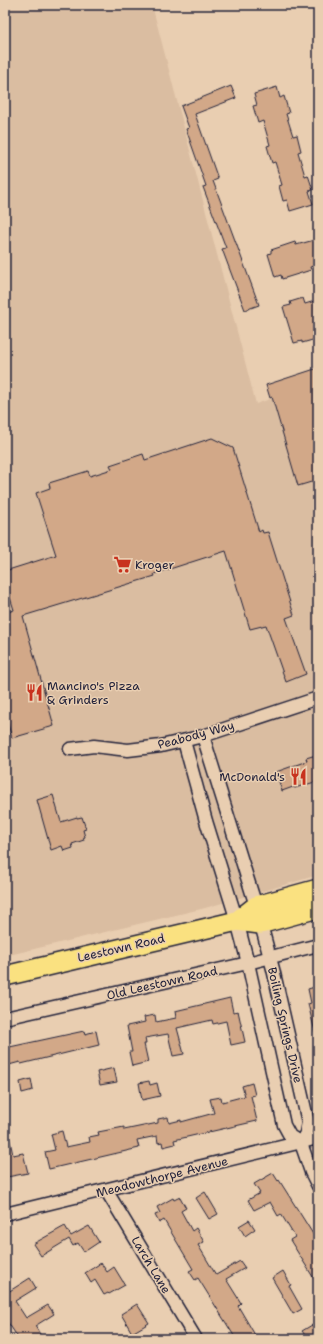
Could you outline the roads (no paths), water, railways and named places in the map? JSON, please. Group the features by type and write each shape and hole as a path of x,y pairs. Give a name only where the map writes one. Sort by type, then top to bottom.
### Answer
{"main road":[{"name":"Leestown Road","path":"5,976 237,921 258,915 318,889"},
{"name":"Leestown Road","path":"258,915 318,908"}],"street":[{"name":"Peabody Way","path":"70,749 94,746 128,750 162,746 203,736 318,698"},
{"name":"Boiling Springs Drive","path":"184,741 206,820 237,921 284,1125 290,1136 301,1143 306,1133 308,1122 270,958 203,736"},
{"name":"Old Leestown Road","path":"5,1018 248,964 318,945"},
{"name":"Meadowthorpe Avenue","path":"5,1214 318,1138"},
{"path":"301,1143 310,1172 318,1186"},
{"name":"Larch Lane","path":"106,1190 196,1339"}],"place":[{"name":"Kroger","path":"122,565"},
{"name":"Mancino's Pizza & Grinders","path":"34,693"},
{"name":"McDonald's","path":"298,777"}]}
